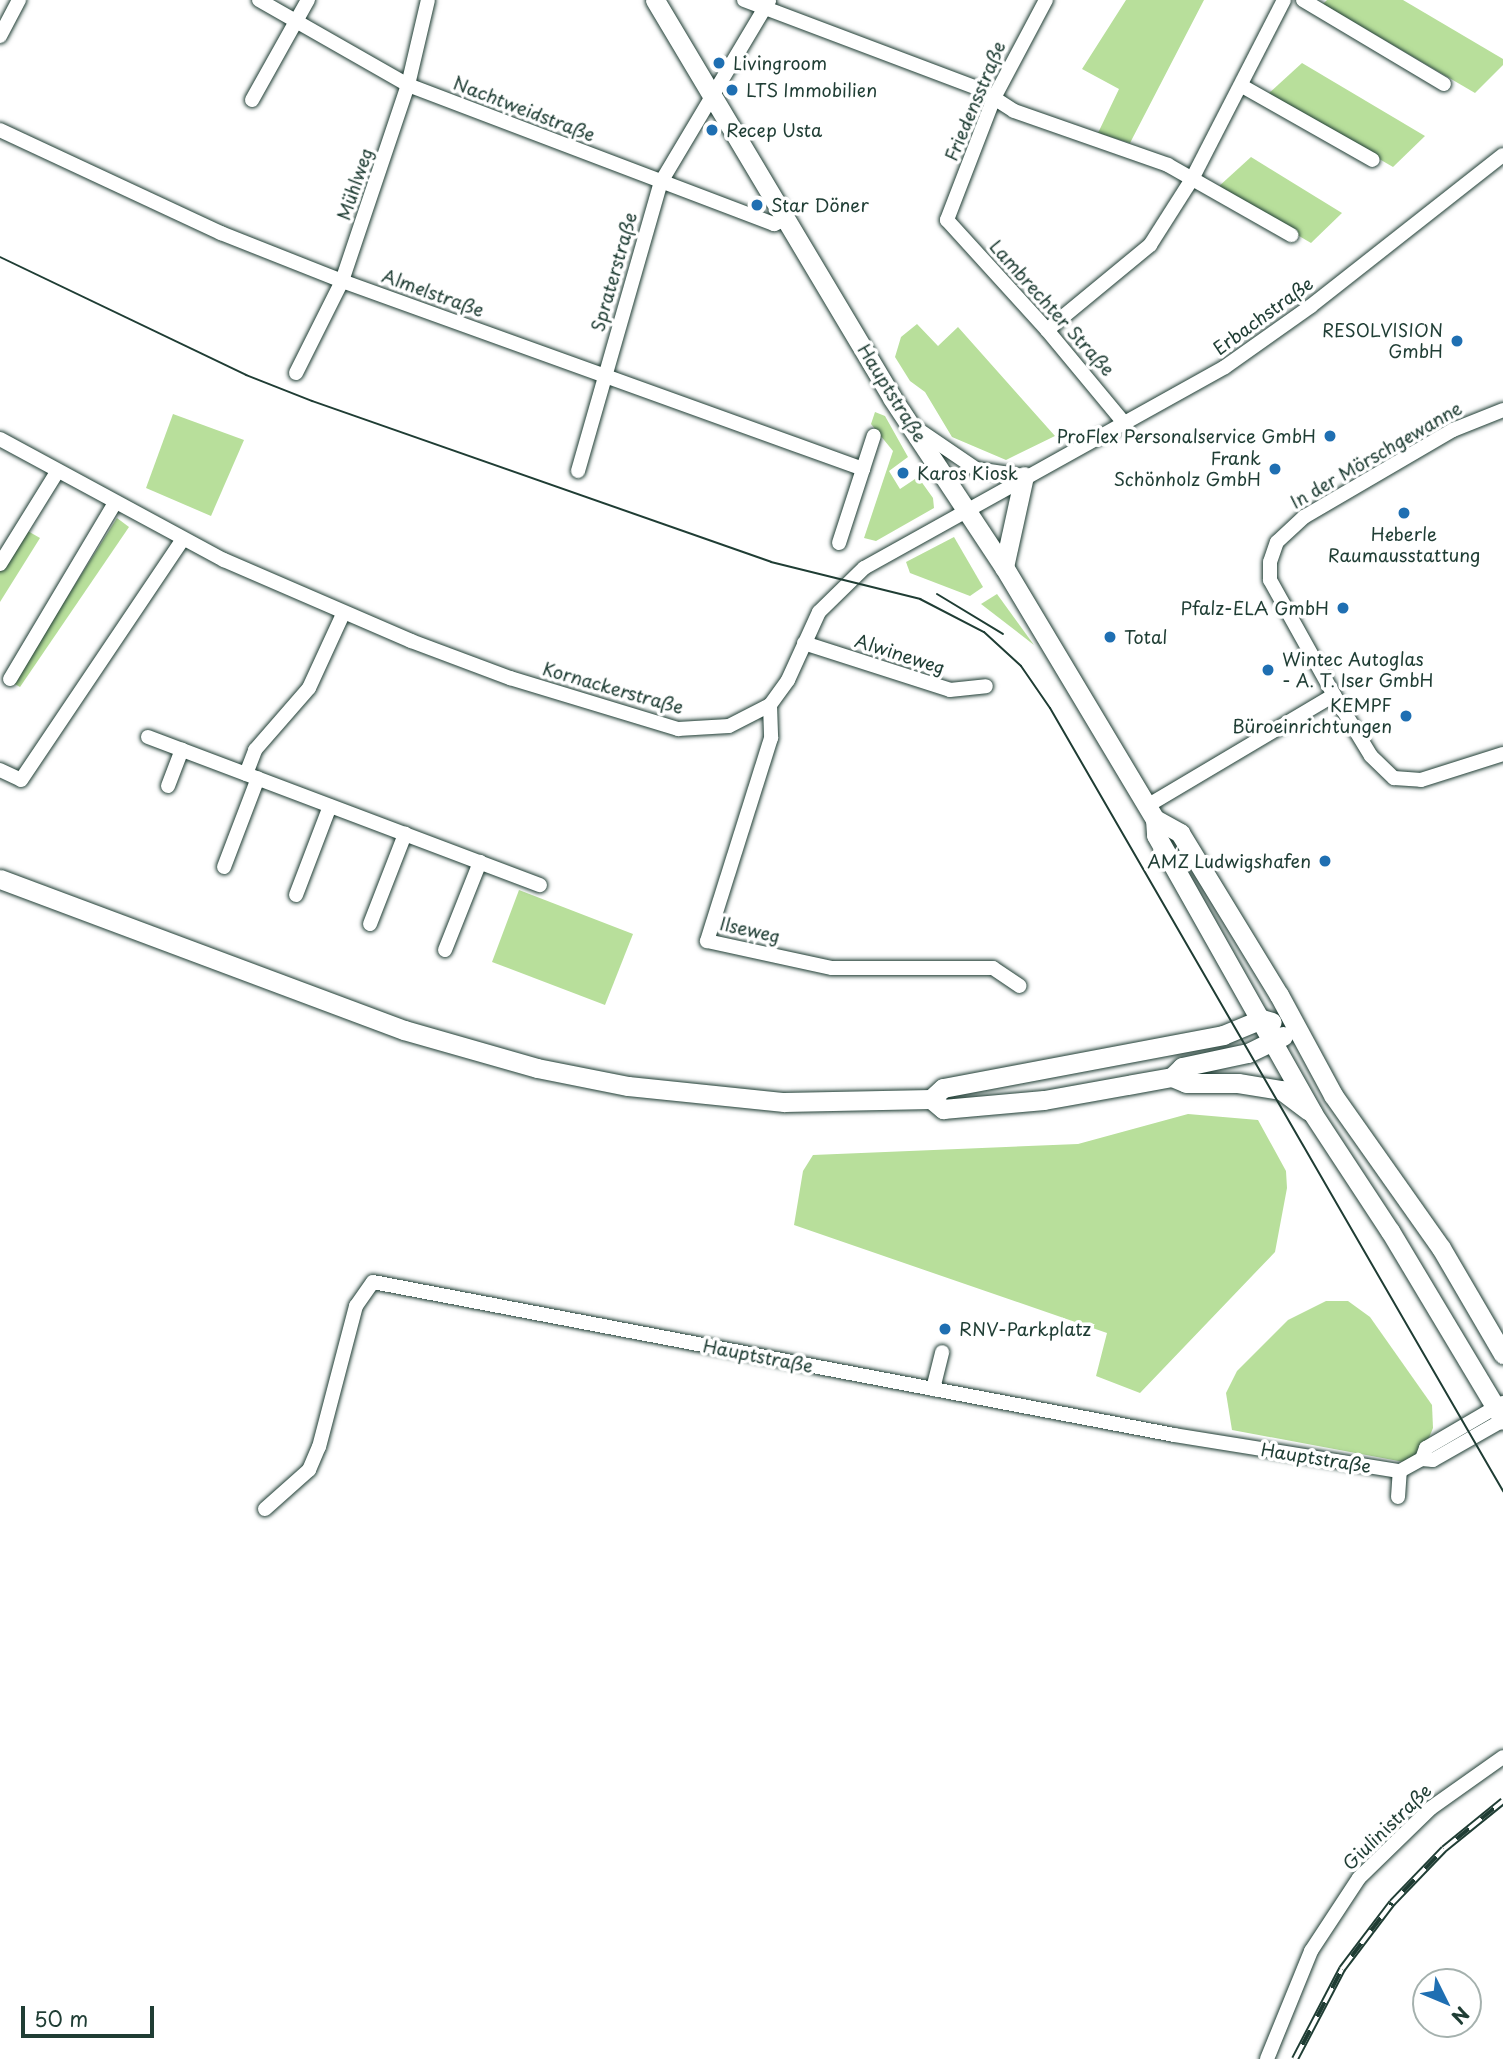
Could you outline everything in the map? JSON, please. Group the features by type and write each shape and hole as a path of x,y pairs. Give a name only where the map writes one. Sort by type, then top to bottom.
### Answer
{"main road":[{"name":"Hauptstraße","path":"655,0 909,423 967,509 1151,812 1156,835 1262,1019 1313,1114 1390,1231 1501,1414"},
{"path":"1003,567 1024,476"},
{"name":"Hauptstraße","path":"1151,812 1180,833 1279,995 1293,1029 1356,1131 1441,1248 1498,1338 1503,1354"},
{"path":"0,879 404,1030 537,1068 706,1096 784,1102 931,1099 943,1109 1031,1102 1172,1077 1186,1083 1238,1083 1280,1090 1313,1114"},
{"path":"931,1099 943,1088 1223,1035 1262,1019 1293,1029"},
{"path":"1172,1077 1182,1067 1235,1057 1274,1041 1293,1029"}],"street":[{"path":"0,36 19,0"},
{"name":"Nachtweidstraße","path":"259,0 408,85 774,224 787,219"},
{"path":"252,100 308,0"},
{"name":"Mühlweg","path":"296,373 342,281 408,85 428,0"},
{"path":"744,0 767,4 994,98 1014,111 1168,165 1291,235"},
{"name":"Friedensstraße","path":"947,220 994,98 1045,0"},
{"path":"1047,330 1150,245 1192,179 1284,0"},
{"path":"1303,0 1444,84"},
{"name":"Spraterstraße","path":"578,471 661,182 767,4"},
{"path":"1242,86 1373,160"},
{"name":"Almelstraße","path":"0,130 222,233 342,281 863,469"},
{"name":"Erbachstraße","path":"967,509 1024,476 1176,398 1264,340 1503,155"},
{"name":"Lambrechter Straße","path":"947,220 1047,330 1126,425"},
{"name":"In der Mörschgewanne","path":"1503,410 1453,430 1291,526 1277,542 1270,562 1270,580 1334,695 1378,765 1394,778 1420,780 1503,754"},
{"path":"909,423 976,469 1024,476"},
{"path":"839,543 874,436"},
{"name":"Kornackerstraße","path":"1,441 183,539 343,614 510,678 678,729 729,726 770,705 788,680 819,612 856,575 967,509"},
{"path":"0,564 57,472"},
{"path":"10,679 115,503"},
{"path":"0,771 21,780 183,539"},
{"path":"224,867 252,776 255,750 309,688 343,614"},
{"name":"Alwineweg","path":"804,643 950,690 986,686"},
{"path":"1151,812 1334,695"},
{"name":"Ilseweg","path":"770,705 771,738 707,941 832,968 993,968 1020,986"},
{"path":"148,737 540,885"},
{"path":"167,786 182,750"},
{"path":"296,895 330,806"},
{"path":"370,923 405,834"},
{"path":"445,950 480,862"},
{"name":"Hauptstraße","path":"265,1509 309,1470 319,1447 356,1306 373,1282 1174,1435 1400,1471 1422,1459 1433,1460 1501,1414"},
{"path":"933,1390 942,1352"},
{"path":"1398,1497 1400,1471"},
{"name":"Giulinistraße","path":"1267,2059 1311,1951 1359,1878 1431,1808 1503,1757"}],"green space":[{"path":"1126,0 1204,0 1130,143 1098,133 1119,89 1082,69"},
{"path":"1327,0 1403,0 1503,59 1503,65 1475,93 1323,4"},
{"path":"1302,63 1425,136 1393,167 1268,94"},
{"path":"1251,157 1342,213 1311,243 1217,188"},
{"path":"917,324 938,346 958,327 1055,436 1006,460 952,437 925,392 910,381 895,357 901,337"},
{"path":"875,412 885,416 908,457 889,471 900,489 918,477 933,498 934,508 876,541 864,538 893,451 871,424"},
{"path":"173,414 244,440 211,516 146,488"},
{"path":"117,518 129,527 20,687 13,683"},
{"path":"26,530 40,538 0,602 0,571"},
{"path":"954,537 983,587 970,596 910,573 906,562"},
{"path":"997,594 1034,645 981,604"},
{"path":"519,890 633,934 605,1005 492,962"},
{"path":"1188,1114 1258,1120 1286,1171 1287,1188 1275,1252 1140,1393 1096,1376 1107,1333 794,1225 803,1171 813,1155 1078,1144"},
{"path":"1326,1301 1348,1301 1370,1317 1432,1405 1433,1428 1421,1457 1409,1463 1232,1430 1226,1393 1237,1371 1288,1320"}],"tram line":[{"path":"0,257 246,375 312,401 771,562 920,599 984,632 1021,666 1050,708 1503,1491"},
{"path":"937,594 1003,634"}],"railway":[{"path":"1295,2059 1342,1969 1392,1903 1444,1849 1503,1801"}],"place":[{"name":"Livingroom","path":"719,63"},
{"name":"LTS Immobilien","path":"732,90"},
{"name":"Recep Usta","path":"712,130"},
{"name":"Star Döner","path":"757,205"},
{"name":"RESOLVISION GmbH","path":"1457,341"},
{"name":"ProFlex Personalservice GmbH","path":"1330,436"},
{"name":"Frank Schönholz GmbH","path":"1275,469"},
{"name":"Karos Kiosk","path":"903,473"},
{"name":"Heberle Raumausstattung","path":"1404,513"},
{"name":"Pfalz-ELA GmbH","path":"1343,608"},
{"name":"Total","path":"1110,637"},
{"name":"Wintec Autoglas - A. T. Iser GmbH","path":"1268,670"},
{"name":"KEMPF Büroeinrichtungen","path":"1406,716"},
{"name":"AMZ Ludwigshafen","path":"1325,861"},
{"name":"RNV-Parkplatz","path":"945,1329"}]}
